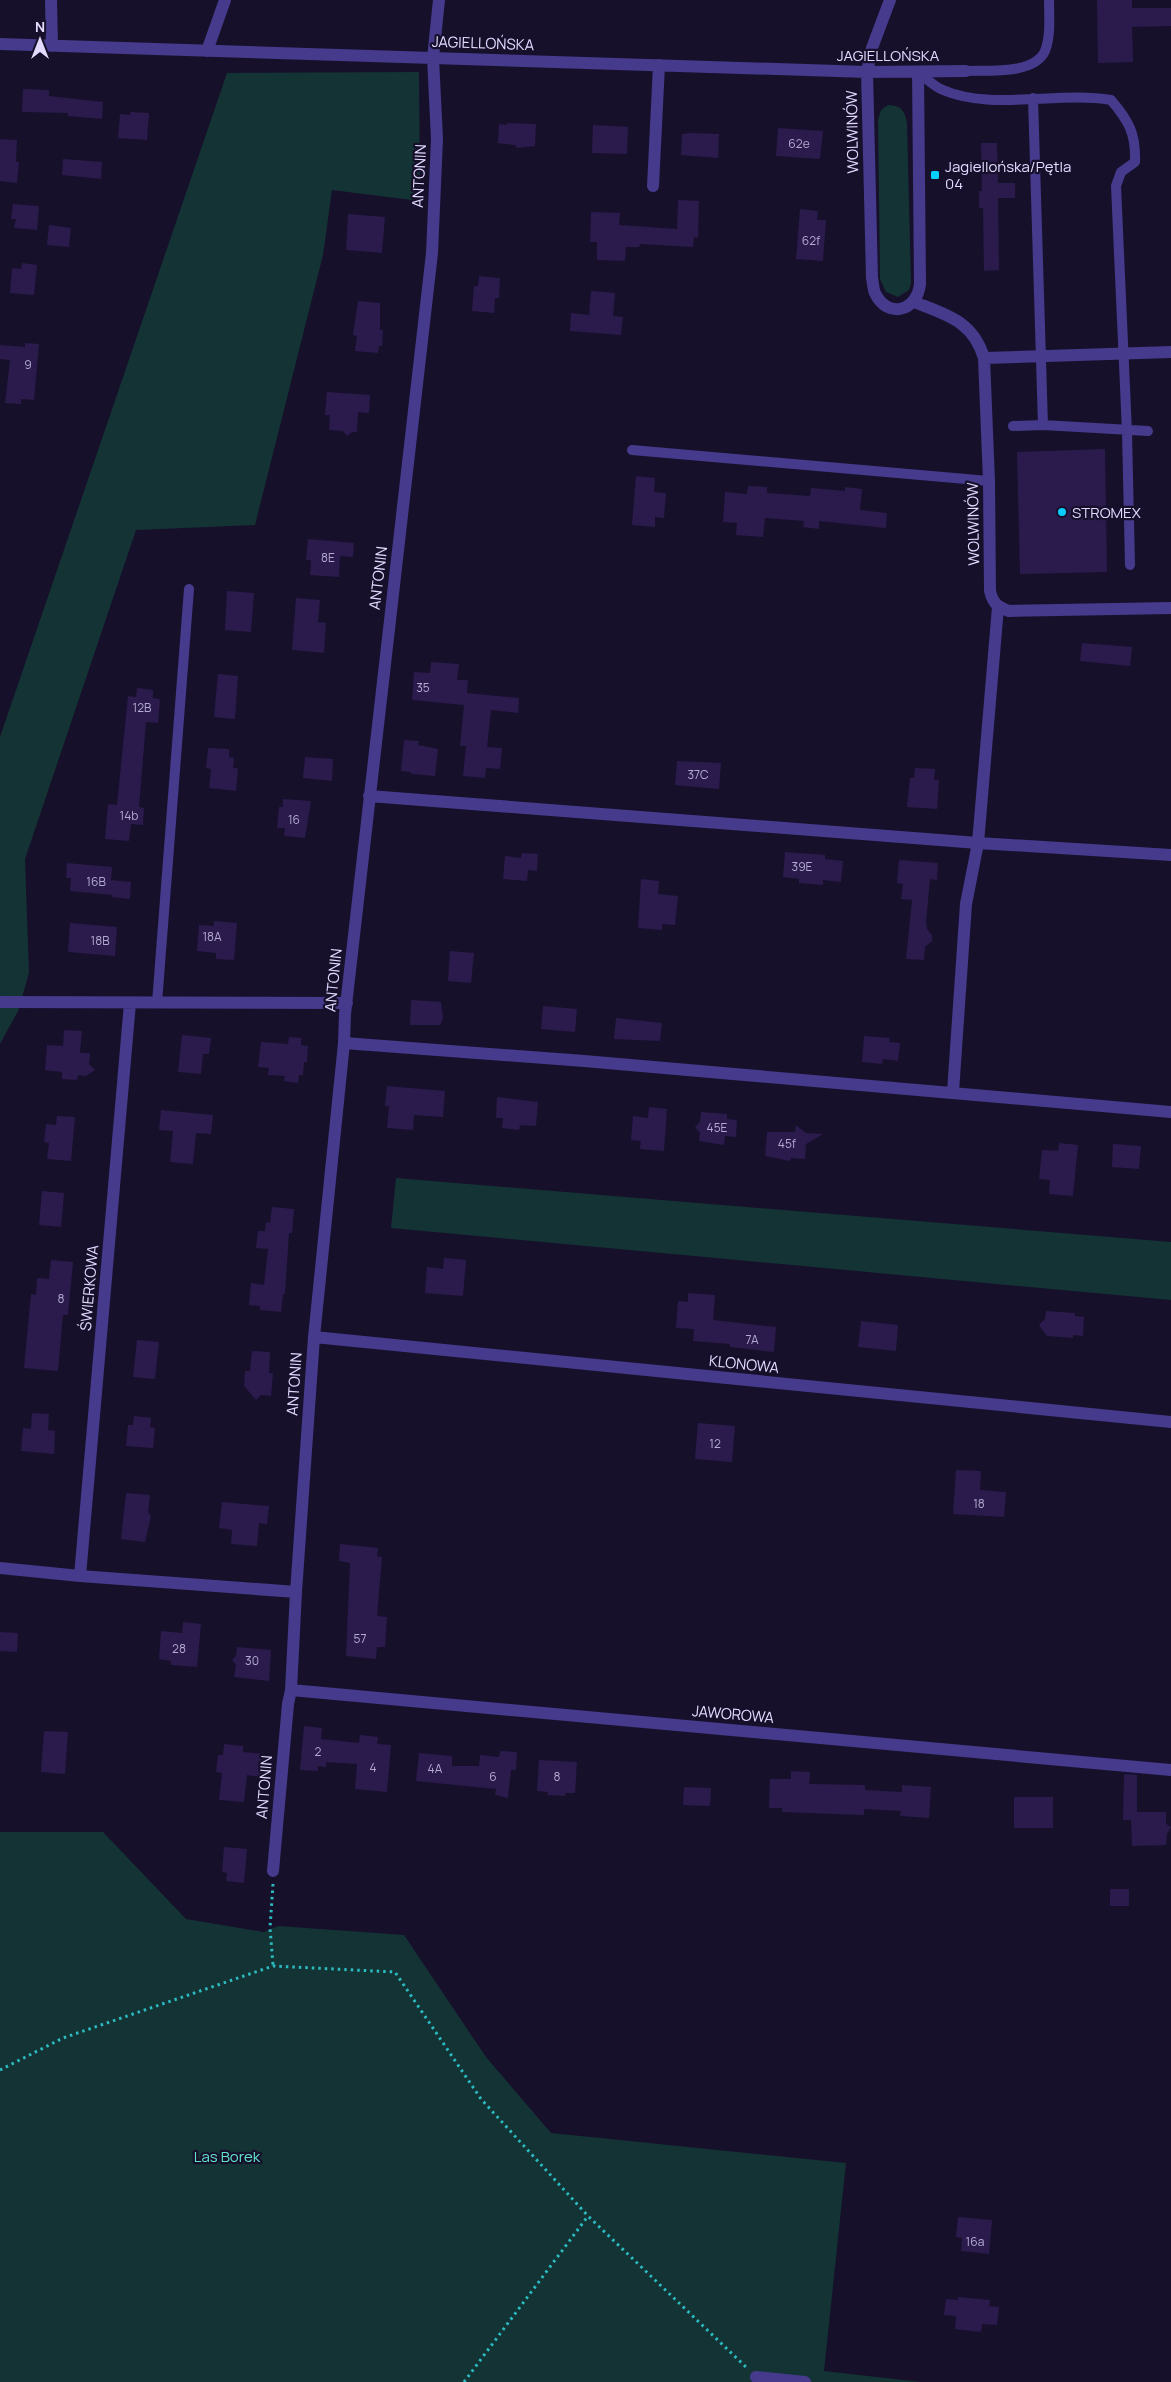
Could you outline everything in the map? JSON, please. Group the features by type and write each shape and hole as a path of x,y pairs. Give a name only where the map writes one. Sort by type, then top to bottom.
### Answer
{"street":[{"path":"51,0 52,46"},
{"path":"207,51 225,0"},
{"name":"ANTONIN","path":"273,1871 288,1704 291,1690 314,1337 369,796 432,253 437,139 433,58 439,0"},
{"path":"867,72 872,48 890,0"},
{"name":"JAGIELLOŃSKA","path":"0,44 867,72 966,71"},
{"path":"653,186 659,65"},
{"name":"WOLWINÓW","path":"867,72 874,292 881,302 890,308 908,307 914,302 953,317 965,327 980,345 984,358 989,481 990,591 992,600 998,607"},
{"path":"914,302 919,294 920,284 918,72"},
{"path":"984,358 1171,352"},
{"path":"953,1092 966,904 978,843 998,607 1009,611 1171,608"},
{"path":"369,796 978,843 1171,855"},
{"path":"0,1002 347,1003"},
{"name":"ŚWIERKOWA","path":"80,1576 130,1002"},
{"path":"344,1043 953,1092 1171,1112"},
{"name":"KLONOWA","path":"314,1337 1171,1422"},
{"path":"0,1568 80,1576 296,1592"},
{"name":"JAWOROWA","path":"291,1690 1171,1770"},
{"path":"756,2377 805,2382"}],"lane":[{"path":"966,71 1013,70 1030,66 1045,52 1049,31 1049,0"},
{"path":"918,72 941,90 958,96 994,99 1091,96 1111,100 1128,121 1136,145 1135,162 1121,172 1116,186 1127,432 1130,565"},
{"path":"1033,98 1043,425"},
{"path":"1013,426 1043,425 1127,432 1148,431"},
{"path":"632,450 989,481"},
{"path":"158,1003 189,589"}],"path":[{"path":"273,1871 270,1928 273,1966"},
{"path":"0,2070 63,2038 273,1966 395,1972 482,2099 588,2216 756,2377"},
{"path":"464,2382 588,2216"}],"green space":[{"path":"419,72 420,201 332,190 323,255 255,525 136,530 25,859 29,973 18,1011 0,1044 0,737 227,73"},
{"path":"888,105 896,106 902,110 907,123 911,283 909,290 898,297 886,292 880,279 878,120 881,110"},
{"path":"396,1178 1171,1242 1171,1300 391,1228"},
{"name":"Las Borek","path":"0,1832 103,1832 186,1919 264,1932 278,1926 404,1935 486,2057 551,2133 846,2163 824,2371 921,2382 0,2382"}],"building":[{"path":"1097,0 1132,0 1132,8 1171,8 1171,26 1132,27 1133,62 1098,63"},
{"path":"23,89 49,90 49,96 103,102 102,119 68,116 68,113 22,112"},
{"path":"131,112 149,113 147,140 118,138 120,114 130,115"},
{"path":"507,123 536,124 535,146 517,148 515,145 498,143 499,124 507,125"},
{"path":"593,125 628,127 627,154 592,153"},
{"path":"778,128 823,131 820,159 776,156"},
{"path":"682,134 719,134 718,158 681,155"},
{"path":"0,139 17,140 16,162 19,162 17,183 0,181"},
{"path":"981,143 997,143 998,183 1015,183 1015,198 998,198 999,270 984,271 983,208 979,208 979,191 982,191"},
{"path":"63,159 102,162 101,179 62,175"},
{"path":"678,200 699,201 698,238 694,237 693,247 640,244 639,247 626,247 625,261 597,260 597,242 590,242 591,212 620,213 619,225 677,229"},
{"path":"13,204 39,206 37,230 14,228 16,219 11,219"},
{"path":"800,209 818,211 817,220 826,220 823,261 796,259"},
{"path":"348,214 385,217 382,253 346,250"},
{"path":"49,225 71,228 69,247 47,245"},
{"path":"22,263 37,265 34,295 10,293 12,268 21,269"},
{"path":"479,276 500,278 499,298 495,298 494,313 472,311 474,286 478,286"},
{"path":"591,291 615,293 613,316 623,317 621,335 570,331 571,313 589,315"},
{"path":"358,301 380,303 380,330 383,330 382,346 379,346 378,353 355,351 357,336 353,335"},
{"path":"25,343 39,344 34,400 21,399 21,404 5,403 10,360 0,359 0,345 25,347"},
{"path":"327,392 370,395 369,413 358,412 357,432 352,432 347,436 343,431 329,430 330,415 325,415"},
{"name":"STROMEX","path":"1105,449 1107,572 1020,574 1017,452"},
{"path":"636,476 655,478 654,492 666,493 664,518 655,517 655,527 632,525"},
{"path":"748,486 767,487 767,493 810,496 811,488 845,491 845,487 862,489 860,510 887,513 886,528 819,521 819,529 803,527 804,521 765,518 763,537 736,535 737,523 723,522 725,492 747,494"},
{"path":"308,539 354,543 353,557 340,556 339,577 310,575 311,560 306,560"},
{"path":"227,591 254,593 251,632 225,630"},
{"path":"296,598 320,600 318,622 326,623 324,653 292,650"},
{"path":"1082,643 1132,647 1130,666 1080,661"},
{"path":"431,662 459,664 457,680 468,680 467,693 519,698 518,713 491,710 487,747 502,748 500,769 486,768 485,778 463,776 466,746 460,746 464,705 412,700 414,672 430,673"},
{"path":"218,674 238,676 235,719 214,717"},
{"path":"137,688 153,690 153,698 160,699 158,723 146,722 139,807 144,808 143,825 131,824 129,841 105,839 108,804 117,805 128,696 136,697"},
{"path":"404,740 419,741 418,745 438,749 435,776 411,774 411,772 401,771"},
{"path":"208,748 229,749 229,757 234,758 233,768 238,768 236,791 209,788 211,769 206,768"},
{"path":"305,757 333,759 332,781 303,778"},
{"path":"677,761 721,763 719,789 675,785"},
{"path":"915,768 935,769 934,780 939,780 937,809 907,807 910,778 914,778"},
{"path":"283,799 311,801 305,838 284,836 285,828 277,828 279,807 283,807"},
{"path":"785,852 825,855 825,859 843,861 841,882 823,880 823,885 799,883 799,879 783,877"},
{"path":"522,853 538,854 537,871 528,870 527,881 503,879 505,856 521,858"},
{"path":"899,860 938,863 937,880 930,879 926,923 927,929 932,935 932,941 925,947 924,960 906,959 912,900 901,899 903,884 897,883"},
{"path":"67,863 112,867 111,880 131,882 130,899 112,897 112,895 70,891 71,878 66,878"},
{"path":"641,879 659,881 658,894 678,896 675,925 662,924 662,930 638,928"},
{"path":"214,921 237,923 234,960 216,959 216,953 197,951 199,925 214,926"},
{"path":"70,923 117,927 115,956 68,952"},
{"path":"450,951 474,953 471,983 448,981"},
{"path":"411,1000 441,1002 443,1018 440,1025 410,1025"},
{"path":"543,1006 577,1009 575,1032 541,1029"},
{"path":"616,1018 662,1023 660,1041 614,1039"},
{"path":"64,1030 82,1031 80,1053 90,1053 89,1064 95,1070 86,1076 78,1075 77,1080 62,1079 62,1072 45,1070 47,1045 63,1046"},
{"path":"182,1035 211,1038 209,1054 203,1054 201,1074 178,1072"},
{"path":"864,1036 890,1038 889,1042 900,1043 898,1061 883,1059 882,1064 862,1062"},
{"path":"289,1037 301,1038 301,1045 308,1046 307,1062 304,1062 303,1075 299,1075 298,1083 284,1081 285,1076 268,1075 269,1068 258,1067 261,1042 288,1044"},
{"path":"387,1086 445,1091 443,1117 414,1115 413,1130 387,1128 389,1106 385,1106"},
{"path":"497,1097 538,1102 536,1126 520,1125 519,1130 502,1128 503,1118 496,1118"},
{"path":"649,1107 667,1109 664,1151 640,1149 641,1141 631,1140 633,1116 648,1118"},
{"path":"161,1110 213,1115 211,1134 196,1133 193,1164 170,1162 173,1131 159,1130"},
{"path":"701,1112 727,1114 727,1119 737,1120 736,1137 725,1136 724,1145 699,1141 700,1133 695,1127 700,1122"},
{"path":"57,1116 75,1117 71,1161 47,1159 49,1143 44,1142 46,1124 56,1125"},
{"path":"796,1125 806,1133 823,1134 806,1144 805,1159 791,1158 790,1161 765,1156 767,1132 795,1132"},
{"path":"1059,1143 1078,1145 1073,1196 1049,1194 1050,1180 1039,1179 1042,1150 1058,1151"},
{"path":"1113,1144 1141,1146 1139,1169 1112,1167"},
{"path":"42,1191 64,1193 61,1227 39,1225"},
{"path":"272,1207 294,1209 292,1233 289,1233 285,1294 283,1294 281,1312 260,1310 260,1306 249,1305 251,1283 264,1285 268,1249 256,1248 258,1231 265,1231 266,1222 270,1223"},
{"path":"444,1258 466,1260 463,1296 425,1293 427,1267 443,1269"},
{"path":"51,1260 73,1262 68,1315 63,1315 58,1371 24,1368 31,1294 36,1295 37,1278 49,1279"},
{"path":"688,1293 715,1295 713,1320 776,1327 774,1352 730,1347 730,1344 693,1341 694,1329 676,1328 678,1301 688,1302"},
{"path":"1046,1311 1075,1313 1075,1316 1084,1317 1083,1336 1073,1335 1073,1338 1047,1336 1039,1325 1045,1319"},
{"path":"861,1321 898,1325 896,1351 858,1347"},
{"path":"137,1340 159,1342 155,1379 133,1377"},
{"path":"252,1351 270,1352 269,1373 273,1373 271,1396 261,1395 256,1400 244,1386 245,1371 250,1371"},
{"path":"32,1413 49,1414 48,1430 55,1431 54,1454 21,1451 23,1428 31,1429"},
{"path":"134,1416 151,1418 150,1427 155,1428 153,1448 126,1446 128,1425 133,1425"},
{"path":"698,1423 735,1426 732,1462 695,1459"},
{"path":"956,1470 981,1471 980,1490 1006,1492 1004,1517 953,1514"},
{"path":"126,1493 150,1495 148,1512 151,1516 145,1542 121,1539"},
{"path":"222,1502 269,1506 267,1524 259,1523 257,1546 231,1544 232,1530 219,1528"},
{"path":"340,1544 378,1548 377,1556 382,1557 377,1616 387,1617 385,1647 377,1647 376,1659 346,1656 350,1563 339,1561"},
{"path":"183,1622 201,1624 197,1667 171,1665 171,1661 159,1659 161,1631 182,1633"},
{"path":"0,1632 18,1633 17,1652 0,1651"},
{"path":"237,1647 271,1650 269,1681 234,1677 236,1665 232,1660 236,1656"},
{"path":"304,1726 322,1728 321,1739 359,1743 360,1735 378,1737 377,1744 391,1745 387,1792 355,1789 357,1764 326,1762 326,1767 318,1766 318,1771 300,1770"},
{"path":"44,1731 68,1732 65,1774 41,1772"},
{"path":"224,1744 243,1746 243,1752 265,1754 263,1777 247,1775 244,1802 219,1800 222,1773 216,1772 218,1755 223,1755"},
{"path":"500,1751 517,1752 516,1770 511,1770 508,1798 495,1795 496,1789 416,1781 419,1753 452,1756 452,1766 479,1766 480,1755 499,1757"},
{"path":"539,1760 577,1762 575,1793 565,1793 565,1796 547,1795 548,1792 537,1791"},
{"path":"791,1771 810,1772 809,1784 865,1785 865,1790 902,1792 902,1785 931,1787 929,1818 900,1816 901,1811 864,1809 864,1815 782,1812 782,1808 769,1808 770,1779 791,1779"},
{"path":"1124,1774 1137,1775 1137,1812 1166,1812 1166,1824 1171,1827 1167,1834 1166,1845 1132,1846 1131,1820 1123,1820"},
{"path":"684,1787 711,1788 710,1806 683,1805"},
{"path":"1014,1797 1053,1797 1053,1828 1014,1828"},
{"path":"224,1847 247,1849 244,1883 226,1881 227,1873 222,1872"},
{"path":"1110,1889 1129,1889 1129,1906 1110,1906"},
{"path":"958,2217 992,2220 989,2254 961,2251 962,2238 956,2237"},
{"path":"958,2297 990,2300 989,2306 999,2307 997,2325 982,2324 981,2332 955,2329 956,2316 944,2315 946,2299 958,2300"}],"place":[{"name":"Jagiellońska/Pętla 04","path":"935,175"},
{"name":"STROMEX","path":"1062,512"}]}
